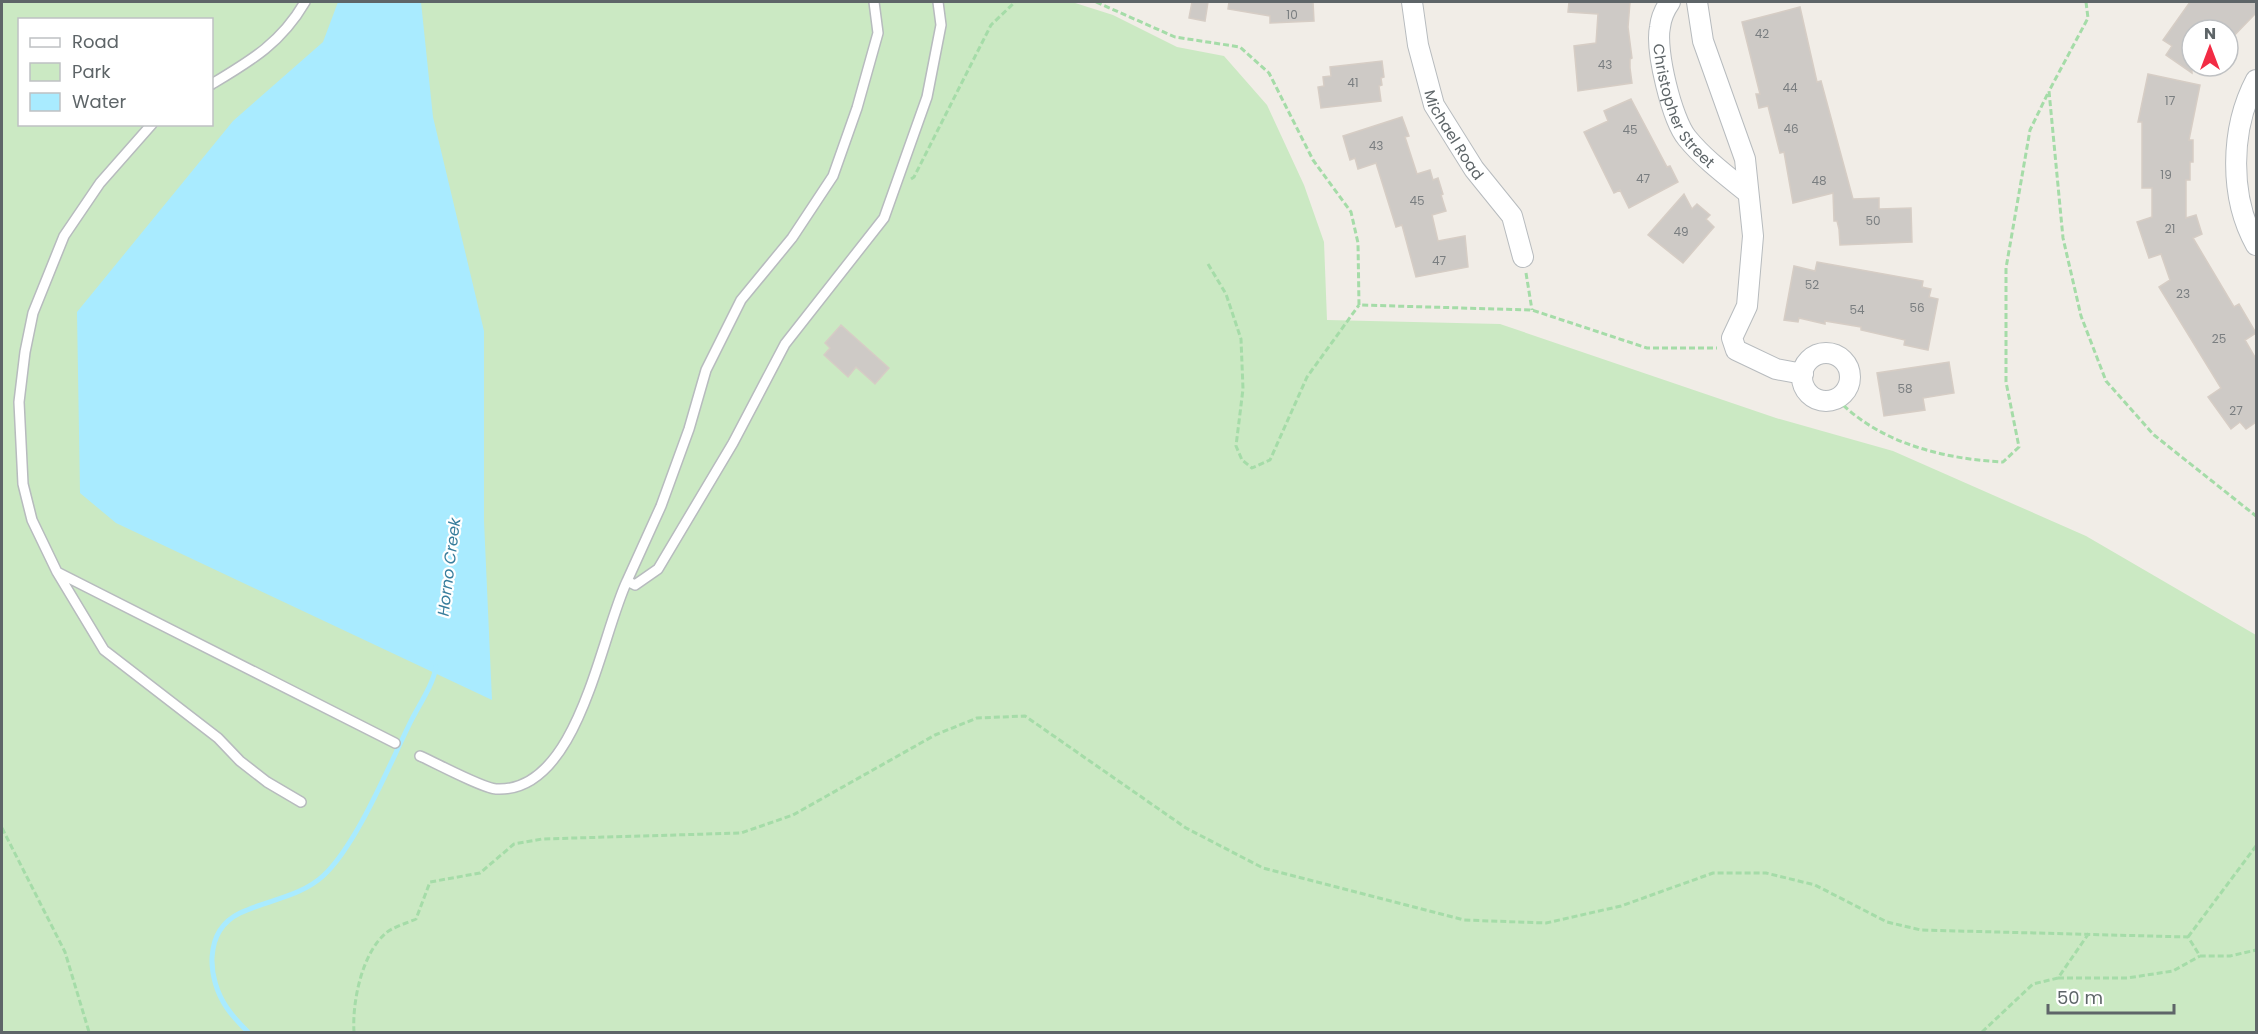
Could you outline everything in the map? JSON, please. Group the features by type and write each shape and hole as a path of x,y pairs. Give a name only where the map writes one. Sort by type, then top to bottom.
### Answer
{"street":[{"name":"Michael Road","path":"1412,2 1418,45 1434,105 1474,170 1512,216 1523,257"},
{"name":"Christopher Street","path":"1670,2 1659,29 1661,50 1670,98 1685,136 1715,167 1749,193"},
{"name":"Christopher Street","path":"1696,2 1703,41 1745,159 1749,193 1753,236 1747,306 1732,338 1735,347"},
{"path":"2256,80 2244,102 2235,169 2246,225 2256,245"},
{"path":"1735,347 1736,351 1776,369 1803,374"},
{"path":"1833,354 1840,358 1850,371 1850,380 1843,394 1837,399 1822,401 1809,394 1803,381 1803,374 1810,360 1817,355 1833,354"}],"lane":[{"path":"213,83 248,63 277,41 305,2"},
{"path":"420,756 495,789 527,784 556,759 591,687 615,607 661,506 689,429 706,370 741,300 792,237 832,176 857,108 878,33 874,2"},
{"path":"627,581 635,585 658,569 733,443 785,344 884,218 927,97 941,25 938,2"},
{"path":"150,126 100,183 64,236 33,313 20,402 23,484 32,520 57,572 104,650 218,738 240,761 267,782 302,802"},
{"path":"57,572 395,743"}],"path":[{"path":"894,190 914,177 991,25 1015,2"},
{"path":"1096,2 1175,37 1240,47 1269,73 1312,160 1351,213 1358,243 1359,305 1307,377 1270,460 1252,468 1242,460 1236,446 1243,389 1241,339 1226,294 1208,264"},
{"path":"1837,399 1853,415 1887,436 1966,460 2003,462 2019,447 2006,382 2006,268 2030,130 2088,18 2086,2"},
{"path":"2049,91 2063,238 2081,316 2106,381 2154,435 2256,516"},
{"path":"1523,257 1532,310"},
{"path":"1359,305 1532,310 1647,348 1735,347"},
{"path":"354,1032 366,958 386,932 416,919 430,882 480,873 514,844 542,839 741,833 793,815 935,735 977,718 1025,716 1186,828 1263,868 1464,920 1546,923 1621,906 1713,873 1766,873 1815,885 1887,922 1921,930 2188,937"},
{"path":"2,828 65,952 89,1032"},
{"path":"2188,937 2256,846"},
{"path":"2058,978 2089,933"},
{"path":"2188,937 2200,956"},
{"path":"1982,1032 2033,984 2058,978 2127,978 2173,970 2200,956 2230,956 2256,950"}],"green space":[{"path":"2,2 1072,2 1113,15 1177,47 1224,56 1267,105 1304,185 1324,242 1327,320 1500,324 1776,418 1893,451 2086,536 2256,635 2256,1032 2,1032"}],"water":[{"path":"338,2 421,2 433,117 484,331 484,521 492,700 116,523 80,493 77,312 233,121 323,42"}],"building":[{"path":"1192,2 1208,2 1205,21 1189,18"},
{"path":"1229,2 1313,2 1314,21 1270,23 1270,16 1228,9"},
{"path":"1569,2 1630,2 1628,27 1632,83 1578,91 1574,46 1596,43 1598,14 1568,12"},
{"path":"2190,2 2256,2 2256,13 2240,30 2240,18 2180,18 2180,65 2166,55 2172,46 2163,40"},
{"path":"1800,7 1817,82 1821,81 1853,199 1879,198 1879,209 1911,208 1912,242 1840,245 1837,221 1834,221 1833,193 1793,203 1784,152 1780,153 1768,106 1759,108 1756,94 1760,94 1742,22"},
{"path":"1382,61 1384,77 1381,78 1382,85 1379,86 1381,101 1321,108 1318,87 1324,86 1323,77 1331,76 1330,67"},
{"path":"2148,74 2200,85 2189,140 2193,140 2193,162 2190,162 2190,180 2186,180 2186,218 2196,215 2202,234 2193,238 2234,307 2239,304 2256,333 2245,340 2256,359 2256,422 2246,429 2240,422 2231,429 2208,397 2221,388 2159,287 2170,280 2161,254 2149,258 2137,222 2152,217 2152,188 2142,188 2142,122 2138,122"},
{"path":"1631,99 1667,167 1670,166 1678,182 1629,208 1620,190 1614,193 1584,132 1608,121 1604,111"},
{"path":"1402,117 1409,136 1405,137 1417,174 1430,170 1433,180 1438,178 1443,194 1441,195 1446,211 1432,215 1438,241 1465,236 1468,267 1416,277 1402,225 1396,227 1376,163 1358,169 1355,158 1350,160 1343,136"},
{"path":"1684,194 1692,209 1697,204 1710,215 1706,219 1714,227 1683,263 1648,235"},
{"path":"1817,262 1923,281 1922,287 1931,289 1929,297 1938,299 1928,350 1904,345 1905,340 1861,330 1861,327 1825,321 1825,324 1799,318 1798,322 1784,320 1794,266 1815,271"},
{"path":"841,325 889,368 875,384 856,367 848,377 824,355 830,348 825,343"},
{"path":"1949,362 1954,393 1923,398 1925,410 1884,416 1877,373"}],"waterway":[{"name":"Horno Creek","path":"248,1032 227,1008 215,983 212,956 214,943 220,931 228,921 240,913 304,889 323,876 336,862 372,803 429,688 436,667"}]}
